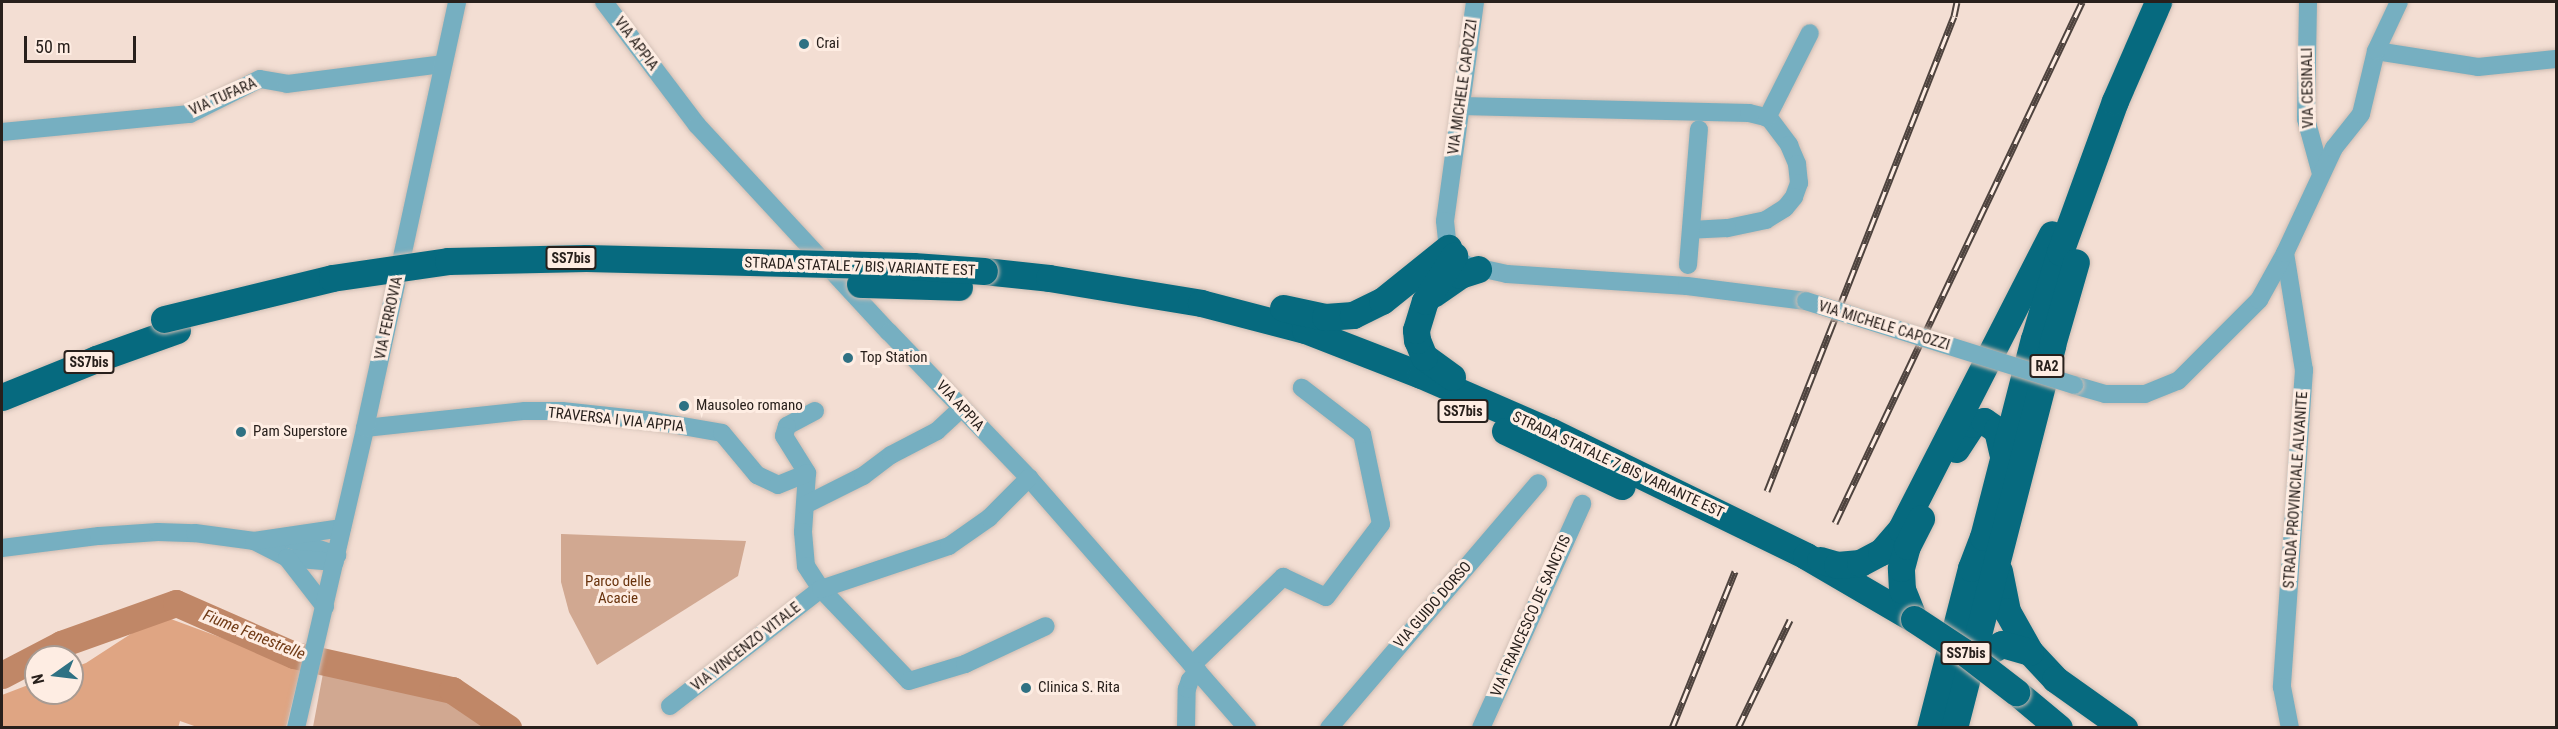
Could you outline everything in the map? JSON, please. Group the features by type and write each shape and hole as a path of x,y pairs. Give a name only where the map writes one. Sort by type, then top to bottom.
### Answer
{"highway":[{"name":"RA2","path":"1934,720 1971,568 1983,537 2034,339 2076,202 2115,101 2158,2"},
{"name":"RA2","path":"1954,728 2052,345 2077,258 2130,111 2178,2"},
{"path":"1806,556 1837,565 1860,563 1881,552 1901,529 2047,244 2060,221 2076,202"},
{"path":"1451,252 1425,301 1416,330 1417,340 1424,357 1495,407"},
{"path":"1201,303 1252,302 1325,317 1353,315 1382,301 1451,252"},
{"path":"1425,301 1444,284 1478,269"},
{"name":"STRADA STATALE 7 BIS VARIANTE EST","path":"2,380 47,360 171,325 322,296 412,283 494,276 549,274 984,280 1049,278 1201,303 1305,330 1495,407 1550,430 1806,556 1911,626 2012,699 2060,728"},
{"name":"STRADA STATALE 7 BIS VARIANTE EST","path":"984,280 1140,309 1277,339 1373,374 1533,443 1911,626"},
{"name":"STRADA STATALE 7 BIS VARIANTE EST","path":"2,398 171,325"},
{"path":"1911,626 1902,590 1901,568 1907,546 1934,491 1972,423 1984,421 1994,426 2001,443 2003,462"},
{"path":"2000,550 2001,592 2007,611 2030,652 2055,679 2124,728"},
{"path":"1970,668 1981,656 2002,644 2030,652"},
{"name":"STRADA STATALE 7 BIS VARIANTE EST","path":"2012,699 2033,728"}],"street":[{"name":"VIA FERROVIA","path":"296,728 365,428 457,2"},
{"name":"VIA APPIA","path":"604,2 698,125 1029,478 1247,728"},
{"name":"VIA MICHELE CAPOZZI","path":"1475,2 1445,221 1451,252 1466,266 1507,274 1754,293 1806,301 2105,394 2145,394 2178,381 2259,300 2285,253 2334,148 2361,114 2376,51 2399,2"},
{"name":"VIA CESINALI","path":"2308,2 2306,119 2321,174"},
{"path":"1767,118 1810,33"},
{"path":"2376,51 2478,66 2556,59"},
{"name":"VIA TUFARA","path":"2,132 190,114 260,79 287,84 443,64"},
{"path":"1461,106 1749,113 1767,118 1780,130 1797,164 1799,183 1794,197 1785,208 1766,220 1727,228 1691,230"},
{"path":"1688,265 1699,129"},
{"name":"STRADA PROVINCIALE ALVANITE","path":"2285,253 2304,370 2282,687 2290,728"},
{"path":"1186,728 1187,690 1195,668 1282,577 1326,597 1381,524 1362,434 1302,388"},
{"path":"805,505 863,476 891,455 937,431 962,408"},
{"name":"TRAVERSA I VIA APPIA","path":"365,428 525,411 562,411 654,421 722,433 757,475 778,485 807,473"},
{"path":"815,411 787,426 784,436 807,473 803,532 806,566 821,589 909,681 966,664 1046,626"},
{"name":"VIA VINCENZO VITALE","path":"670,706 821,589 949,546 989,518 1029,478"},
{"name":"VIA GUIDO DORSO","path":"1329,728 1538,483"},
{"name":"VIA FRANCESCO DE SANCTIS","path":"1481,728 1582,504"},
{"path":"2,548 99,536 158,532 195,533 254,541 342,528"},
{"path":"278,536 336,558"},
{"path":"254,541 287,558 325,607"},
{"path":"287,558 336,558"}],"green space":[{"name":"Parco delle Acacie","path":"561,534 746,541 738,576 597,665 569,612 561,582"},
{"path":"324,668 448,696 499,727 313,727"}],"shaded area":[{"path":"160,615 301,667 286,727 197,727 180,721 178,728 2,728 2,695 24,687 24,705 84,705 84,664"}],"waterway":[{"name":"Fiume Fenestrelle","path":"2,675 61,644 176,603 294,655 452,690 508,728"}],"railway":[{"path":"1767,491 1954,16 1957,2"},
{"path":"1835,523 2082,2"},
{"path":"1672,728 1735,571"},
{"path":"1738,728 1790,620"}],"place":[{"name":"Crai","path":"804,44"},
{"name":"Top Station","path":"848,358"},
{"name":"Mausoleo romano","path":"684,406"},
{"name":"Pam Superstore","path":"241,432"},
{"name":"Clinica S. Rita","path":"1026,688"}]}
